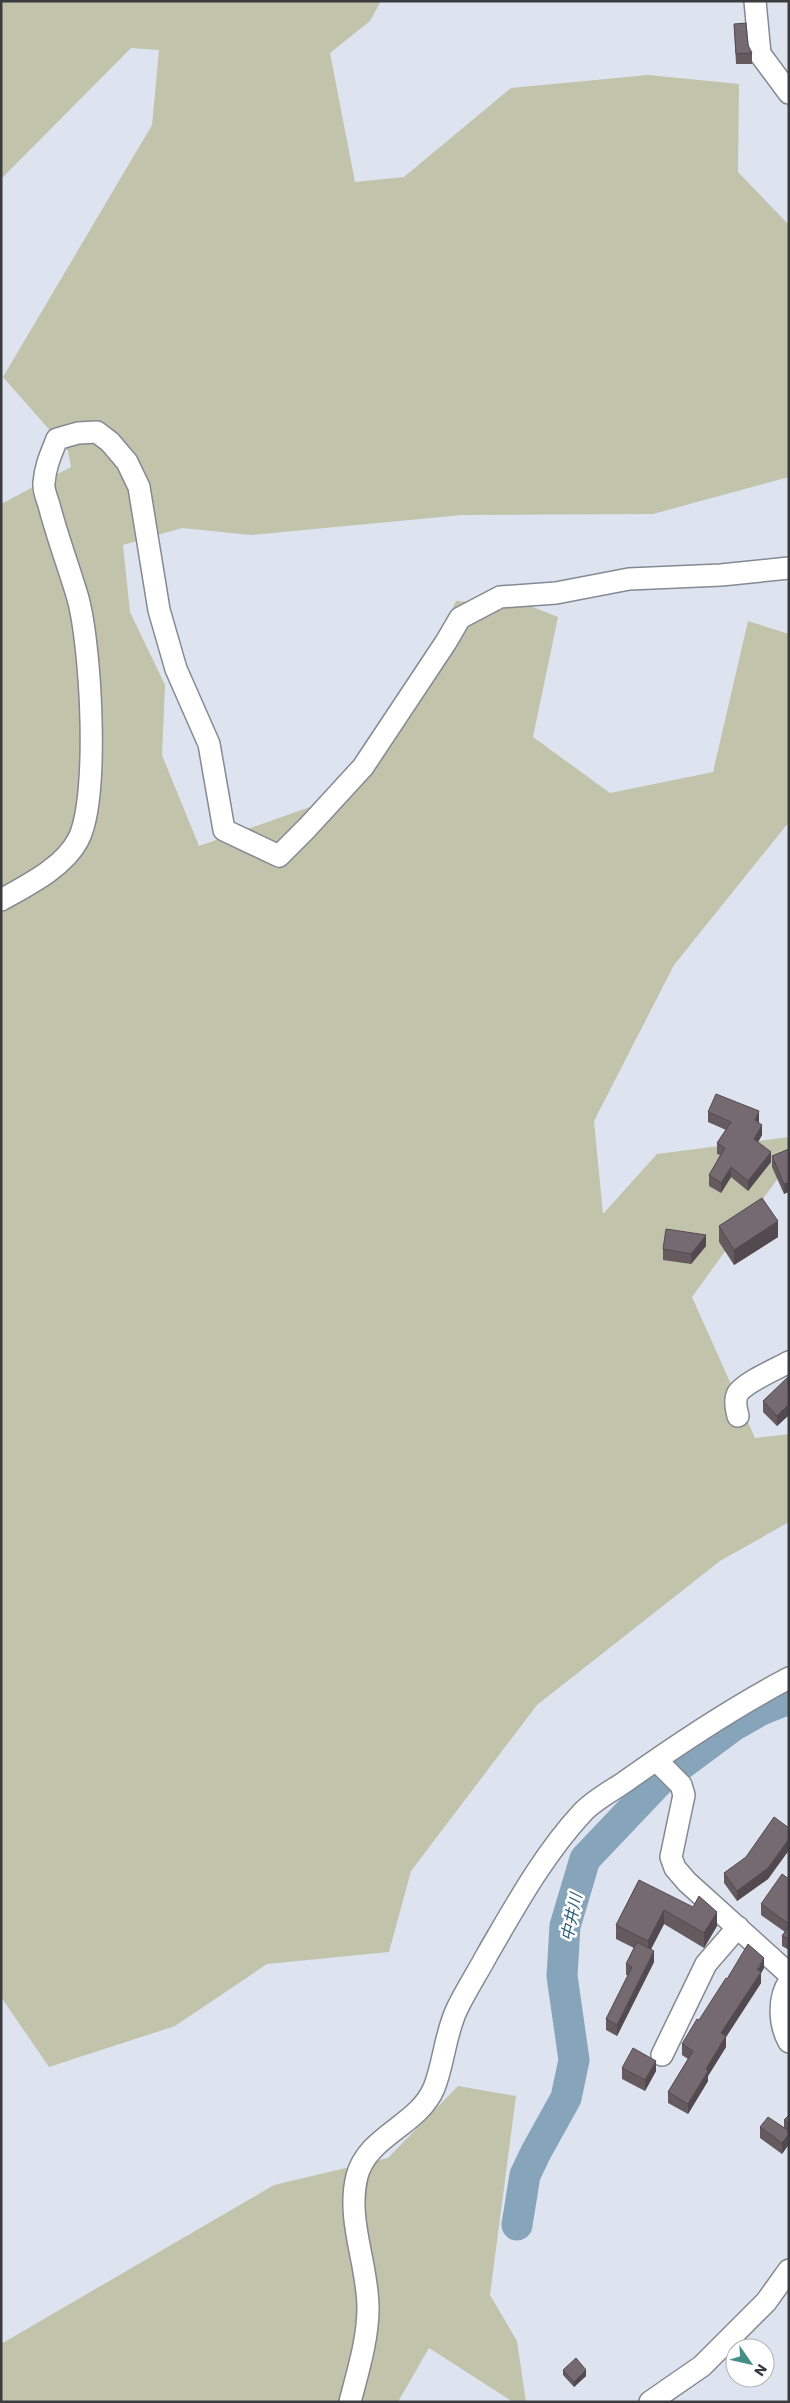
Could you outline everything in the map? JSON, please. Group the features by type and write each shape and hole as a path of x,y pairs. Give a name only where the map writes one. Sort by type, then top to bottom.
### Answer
{"street":[{"path":"755,1 760,54 789,93"},
{"path":"1,900 62,861 79,839 89,798 92,763 86,644 78,598 53,522 44,485 47,462 57,439 78,433 97,432 110,442 128,462 139,487 159,610 176,669 208,744 224,830 279,856 363,767 460,618 500,597 556,593 629,579 721,575 789,568"},
{"path":"738,1416 735,1404 738,1393 789,1362"},
{"path":"350,2402 364,2347 368,2307 357,2238 354,2196 358,2175 364,2158 375,2145 412,2116 433,2089 456,2010 500,1932 549,1853 584,1811 659,1764 761,1693 789,1678"},
{"path":"659,1764 681,1785 684,1795 683,1810 672,1857 675,1868 687,1882 789,1974"},
{"path":"662,2055 706,1964 738,1927"},
{"path":"789,1982 783,1991 781,2015 789,2042"},
{"path":"650,2402 702,2366 766,2302 789,2270"}],"green space":[{"path":"1,1 381,1 370,21 330,53 355,182 404,177 511,88 648,75 739,84 738,172 789,225 789,477 653,514 462,515 251,535 182,528 123,545 130,612 165,685 162,755 199,846 310,807 403,712 456,601 530,606 558,617 533,737 610,793 713,772 748,621 789,634 789,822 674,965 594,1121 603,1214 657,1154 789,1137 789,1163 692,1297 755,1438 789,1434 789,1522 720,1561 537,1705 411,1871 389,1952 267,1964 175,2026 49,2067 1,1997 1,504 71,467 68,451 3,377 152,125 159,50 131,48 1,179"},
{"path":"458,2086 516,2096 490,2295 517,2341 526,2402 513,2402 429,2348 398,2402 1,2402 1,2344 274,2185 388,2158"}],"building":[{"path":"746,23 748,45 752,53 736,54 734,24"},
{"path":"716,1094 759,1111 755,1120 762,1125 754,1139 771,1152 748,1181 731,1167 721,1183 709,1175 725,1148 717,1143 731,1122 708,1112"},
{"path":"789,1149 789,1182 784,1184 772,1156"},
{"path":"762,1198 778,1221 734,1250 719,1226"},
{"path":"666,1229 706,1235 691,1254 663,1249"},
{"path":"788,1377 789,1404 777,1416 763,1401"},
{"path":"774,1817 789,1828 789,1839 768,1868 737,1891 724,1873 746,1857"},
{"path":"782,1874 789,1879 789,1924 761,1904"},
{"path":"639,1880 693,1907 699,1896 717,1912 704,1933 664,1910 648,1941 616,1925"},
{"path":"789,1926 789,1939 782,1936"},
{"path":"637,1942 654,1951 617,2025 606,2019 632,1967 626,1964"},
{"path":"748,1944 764,1958 757,1969 761,1972 721,2033 726,2036 688,2104 668,2092 693,2051 682,2044 697,2019 699,2020 727,1979"},
{"path":"633,2048 656,2061 645,2080 622,2068"},
{"path":"789,2115 789,2124 784,2120"},
{"path":"768,2117 789,2131 789,2134 782,2143 760,2127"},
{"path":"576,2358 586,2370 574,2382 563,2370"}],"waterway":[{"name":"中井川","path":"517,2225 525,2175 566,2098 574,2060 562,1976 565,1926 585,1859 659,1781 733,1726 761,1710 789,1699"}]}
